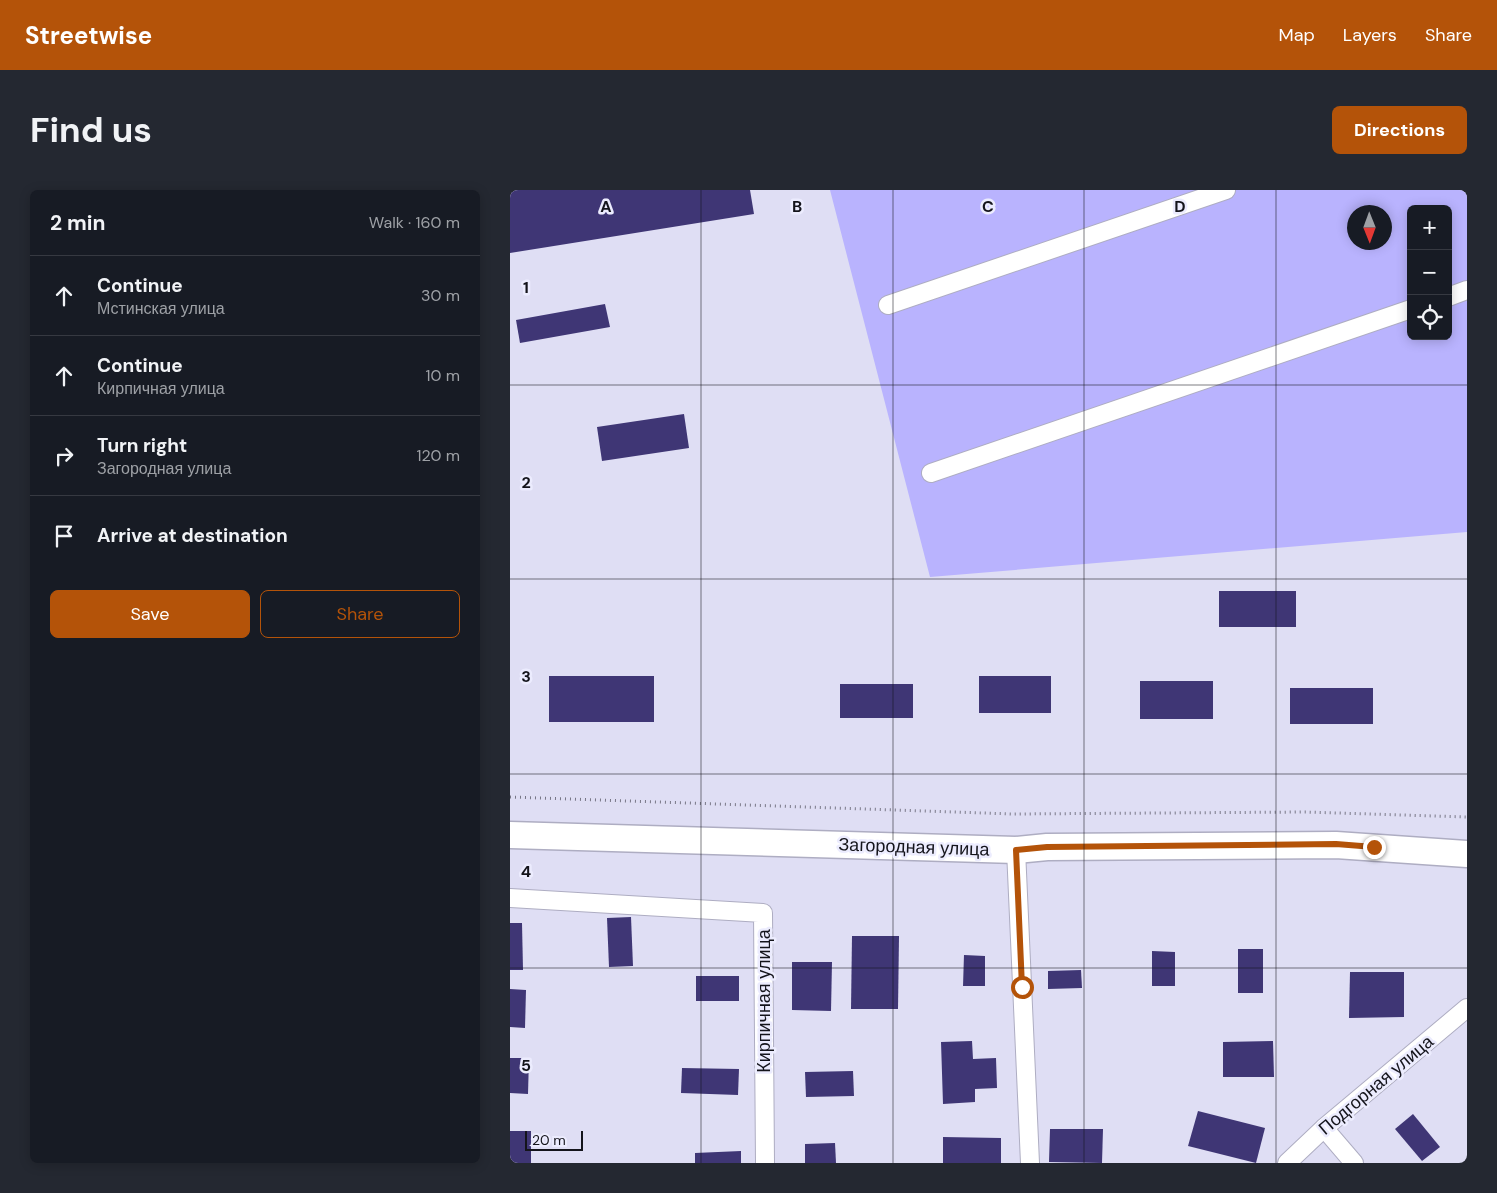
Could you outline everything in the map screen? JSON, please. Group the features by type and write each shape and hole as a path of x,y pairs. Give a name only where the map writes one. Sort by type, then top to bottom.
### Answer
{"main road":[{"name":"Загородная улица","path":"510,835 1016,850 1047,847 1336,844 1467,854"}],"street":[{"path":"888,305 1226,190"},
{"path":"1452,296 1467,290"},
{"path":"930,473 1407,311"},
{"path":"1016,850 1030,1163"},
{"name":"Кирпичная улица","path":"510,898 763,913 765,1163"},
{"name":"Подгорная улица","path":"1287,1163 1324,1128 1467,1008"},
{"path":"1324,1128 1354,1163"}],"path":[{"path":"510,797 1013,814 1305,812 1467,816"}],"shaded area":[{"path":"830,190 1467,190 1467,532 930,577"}],"building":[{"path":"510,190 750,190 754,214 510,253"},
{"path":"605,304 610,327 520,343 516,320"},
{"path":"684,414 689,448 602,461 597,427"},
{"path":"1219,591 1296,591 1296,627 1219,627"},
{"path":"549,676 654,676 654,722 549,722"},
{"path":"979,676 1051,676 1051,713 979,713"},
{"path":"1140,681 1213,681 1213,719 1140,719"},
{"path":"840,684 913,684 913,718 840,718"},
{"path":"1290,688 1373,688 1373,724 1290,724"},
{"path":"631,917 633,966 609,967 607,918"},
{"path":"510,923 522,923 523,970 510,970"},
{"path":"852,936 899,936 898,1009 851,1009"},
{"path":"1238,949 1263,949 1263,993 1238,993"},
{"path":"1152,951 1175,952 1175,986 1152,986"},
{"path":"964,955 985,956 985,986 963,986"},
{"path":"792,962 832,962 831,1011 792,1010"},
{"path":"1081,970 1082,988 1048,989 1048,971"},
{"path":"1350,972 1404,972 1404,1017 1349,1018"},
{"path":"696,976 739,976 739,1001 696,1001"},
{"path":"510,989 526,990 525,1028 510,1027"},
{"path":"972,1041 973,1059 996,1058 997,1088 975,1089 975,1102 943,1104 941,1042"},
{"path":"1273,1041 1274,1077 1223,1077 1223,1042"},
{"path":"510,1058 529,1058 528,1094 510,1093"},
{"path":"682,1068 739,1069 738,1095 681,1093"},
{"path":"853,1071 854,1096 806,1097 805,1072"},
{"path":"1198,1111 1265,1128 1256,1163 1188,1146"},
{"path":"1413,1114 1440,1147 1422,1161 1395,1129"},
{"path":"1050,1129 1103,1129 1102,1163 1049,1162"},
{"path":"510,1131 531,1131 531,1163 510,1163"},
{"path":"943,1137 1001,1138 1001,1163 943,1163"},
{"path":"835,1143 836,1163 805,1163 805,1144"},
{"path":"741,1151 741,1163 695,1163 695,1153"}],"route":[{"path":"1022,987 1016,850 1047,847 1336,844 1374,847"}]}
